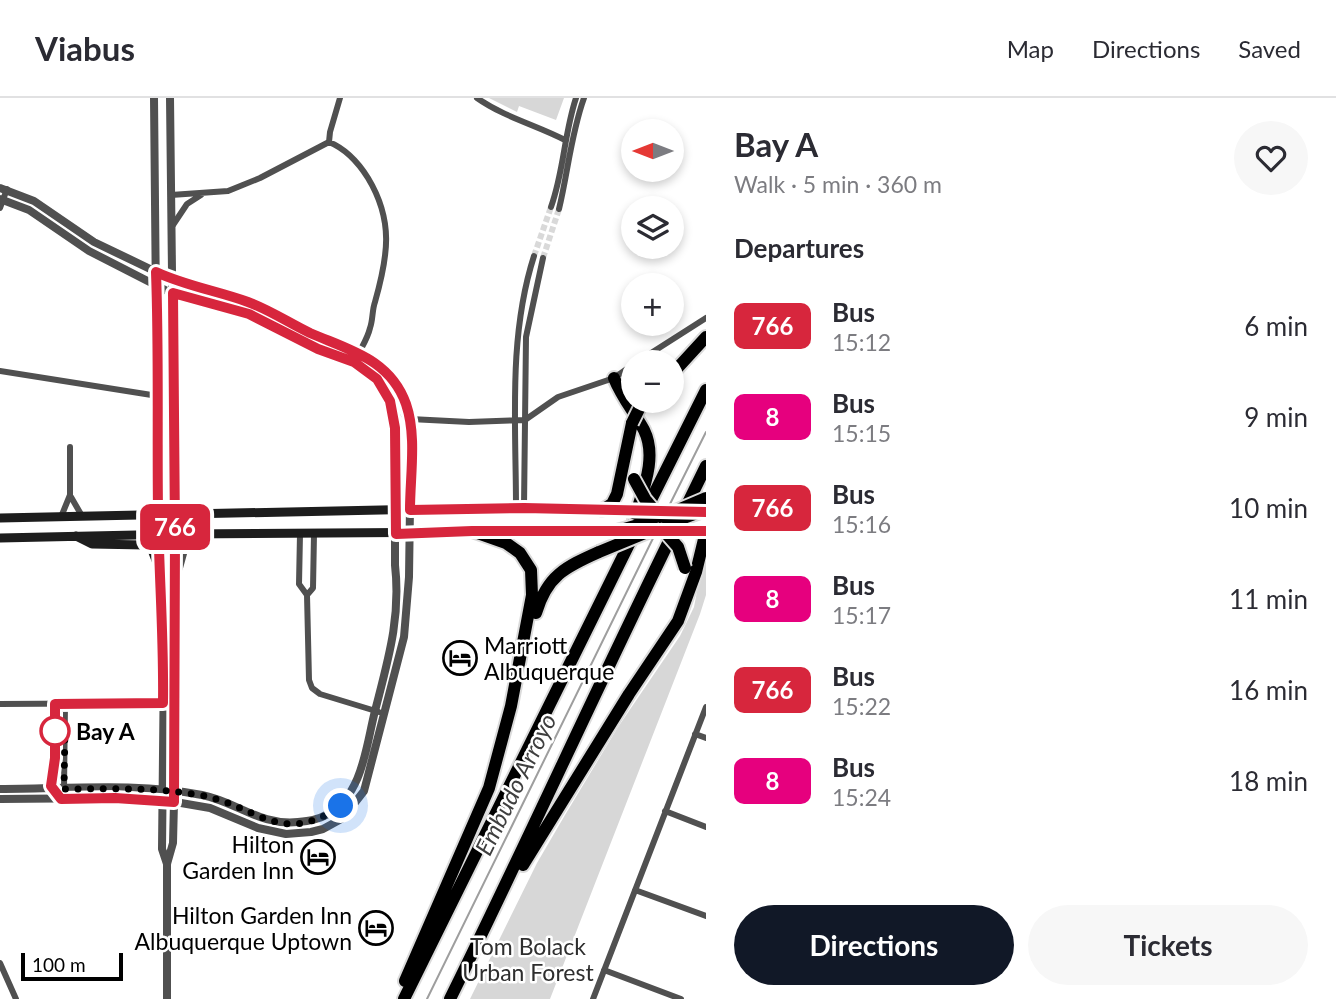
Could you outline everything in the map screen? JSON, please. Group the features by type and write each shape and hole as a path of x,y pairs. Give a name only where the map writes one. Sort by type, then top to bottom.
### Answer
{"highway":[{"path":"684,361 706,337"},
{"path":"614,378 645,432 650,454 644,486 622,558"},
{"path":"404,999 706,390"},
{"path":"602,510 616,498 632,422 638,413"},
{"path":"626,451 640,491 678,547 685,568 686,599"},
{"path":"450,999 494,913 599,683 706,466"},
{"path":"525,639 543,592 568,566 706,498"},
{"path":"624,510 685,531"},
{"path":"613,531 703,512"},
{"path":"398,999 489,788 502,744 532,595 531,569 520,553 512,546 472,531"},
{"path":"494,913 629,694 673,629 696,572 704,531"}],"main road":[{"path":"2,520 175,513 520,508 624,510"},
{"path":"0,538 159,534 613,531"},
{"path":"685,531 704,531"},
{"path":"76,536 92,544 145,545 152,550 160,571"}],"street":[{"path":"154,98 158,514 164,659 162,849 167,864"},
{"path":"167,999 167,864 173,844 174,802 175,606 170,98"},
{"path":"329,142 340,98"},
{"path":"477,98 498,112 565,140"},
{"path":"564,172 565,140 576,98"},
{"path":"555,208 572,134 584,98"},
{"path":"172,195 228,191 329,142 341,147 364,172 377,197 386,228 384,269 370,327 359,353"},
{"path":"0,799 124,798 174,802 210,808 270,832 301,833 323,829 343,818 364,791 404,637 409,577 410,510 410,419 402,395 393,380 374,362 248,302 173,280 94,242 46,207 3,188 1,202 40,217 89,251 173,293 249,314 291,336 374,372 387,383 402,412 410,419 525,421 558,397 614,378 621,373"},
{"path":"172,226 187,204 202,194"},
{"path":"520,508 515,420 517,335 534,256"},
{"path":"520,508 526,337 543,258"},
{"path":"656,350 706,318"},
{"path":"291,336 296,326"},
{"path":"0,789 174,791 213,798 270,822 285,823 317,819 341,806 350,794 360,771 395,636 398,603 394,419 386,393 366,369"},
{"path":"0,371 158,396"},
{"path":"61,517 70,495 70,447"},
{"path":"70,495 82,516"},
{"path":"175,606 182,556 189,545 205,534"},
{"path":"299,534 299,584 307,595 308,671 312,688 320,694 386,713"},
{"path":"307,595 313,588 314,534"},
{"path":"0,704 174,703"},
{"path":"64,799 65,704"},
{"path":"593,999 706,707"},
{"path":"695,734 706,738"},
{"path":"665,811 706,827"},
{"path":"635,890 706,916"},
{"path":"0,963 16,999"},
{"path":"604,970 681,999"}],"green space":[{"path":"489,98 564,98 556,120 519,106 517,112"},
{"name":"Tom Bolack Urban Forest","path":"706,545 706,595 700,614 550,999 470,999 537,863 618,727 680,636 694,607"}],"waterway":[{"name":"Embudo Arroyo","path":"668,508 706,432"},
{"name":"Embudo Arroyo","path":"427,999 661,522"}],"tunnel":[{"path":"534,256 551,207"},
{"path":"543,258 559,209"}],"bus line":[{"name":"766","path":"706,512 524,508 410,510 410,419 402,395 381,367 359,353 312,334 263,308 173,280 156,272 163,703 55,704 55,758 51,786 61,799 115,798 174,802 173,293 249,314 318,349 354,362 377,379 390,401 394,419 396,534 472,531 706,531"}],"place":[{"name":"Marriott Albuquerque","path":"460,658"},
{"name":"Bay A","path":"55,731"},
{"name":"Hilton Garden Inn","path":"318,857"},
{"name":"Hilton Garden Inn Albuquerque Uptown","path":"376,928"}],"route":[{"path":"55,731 65,726 64,789 156,790 201,795 270,822 285,823 317,819 341,806"}]}
